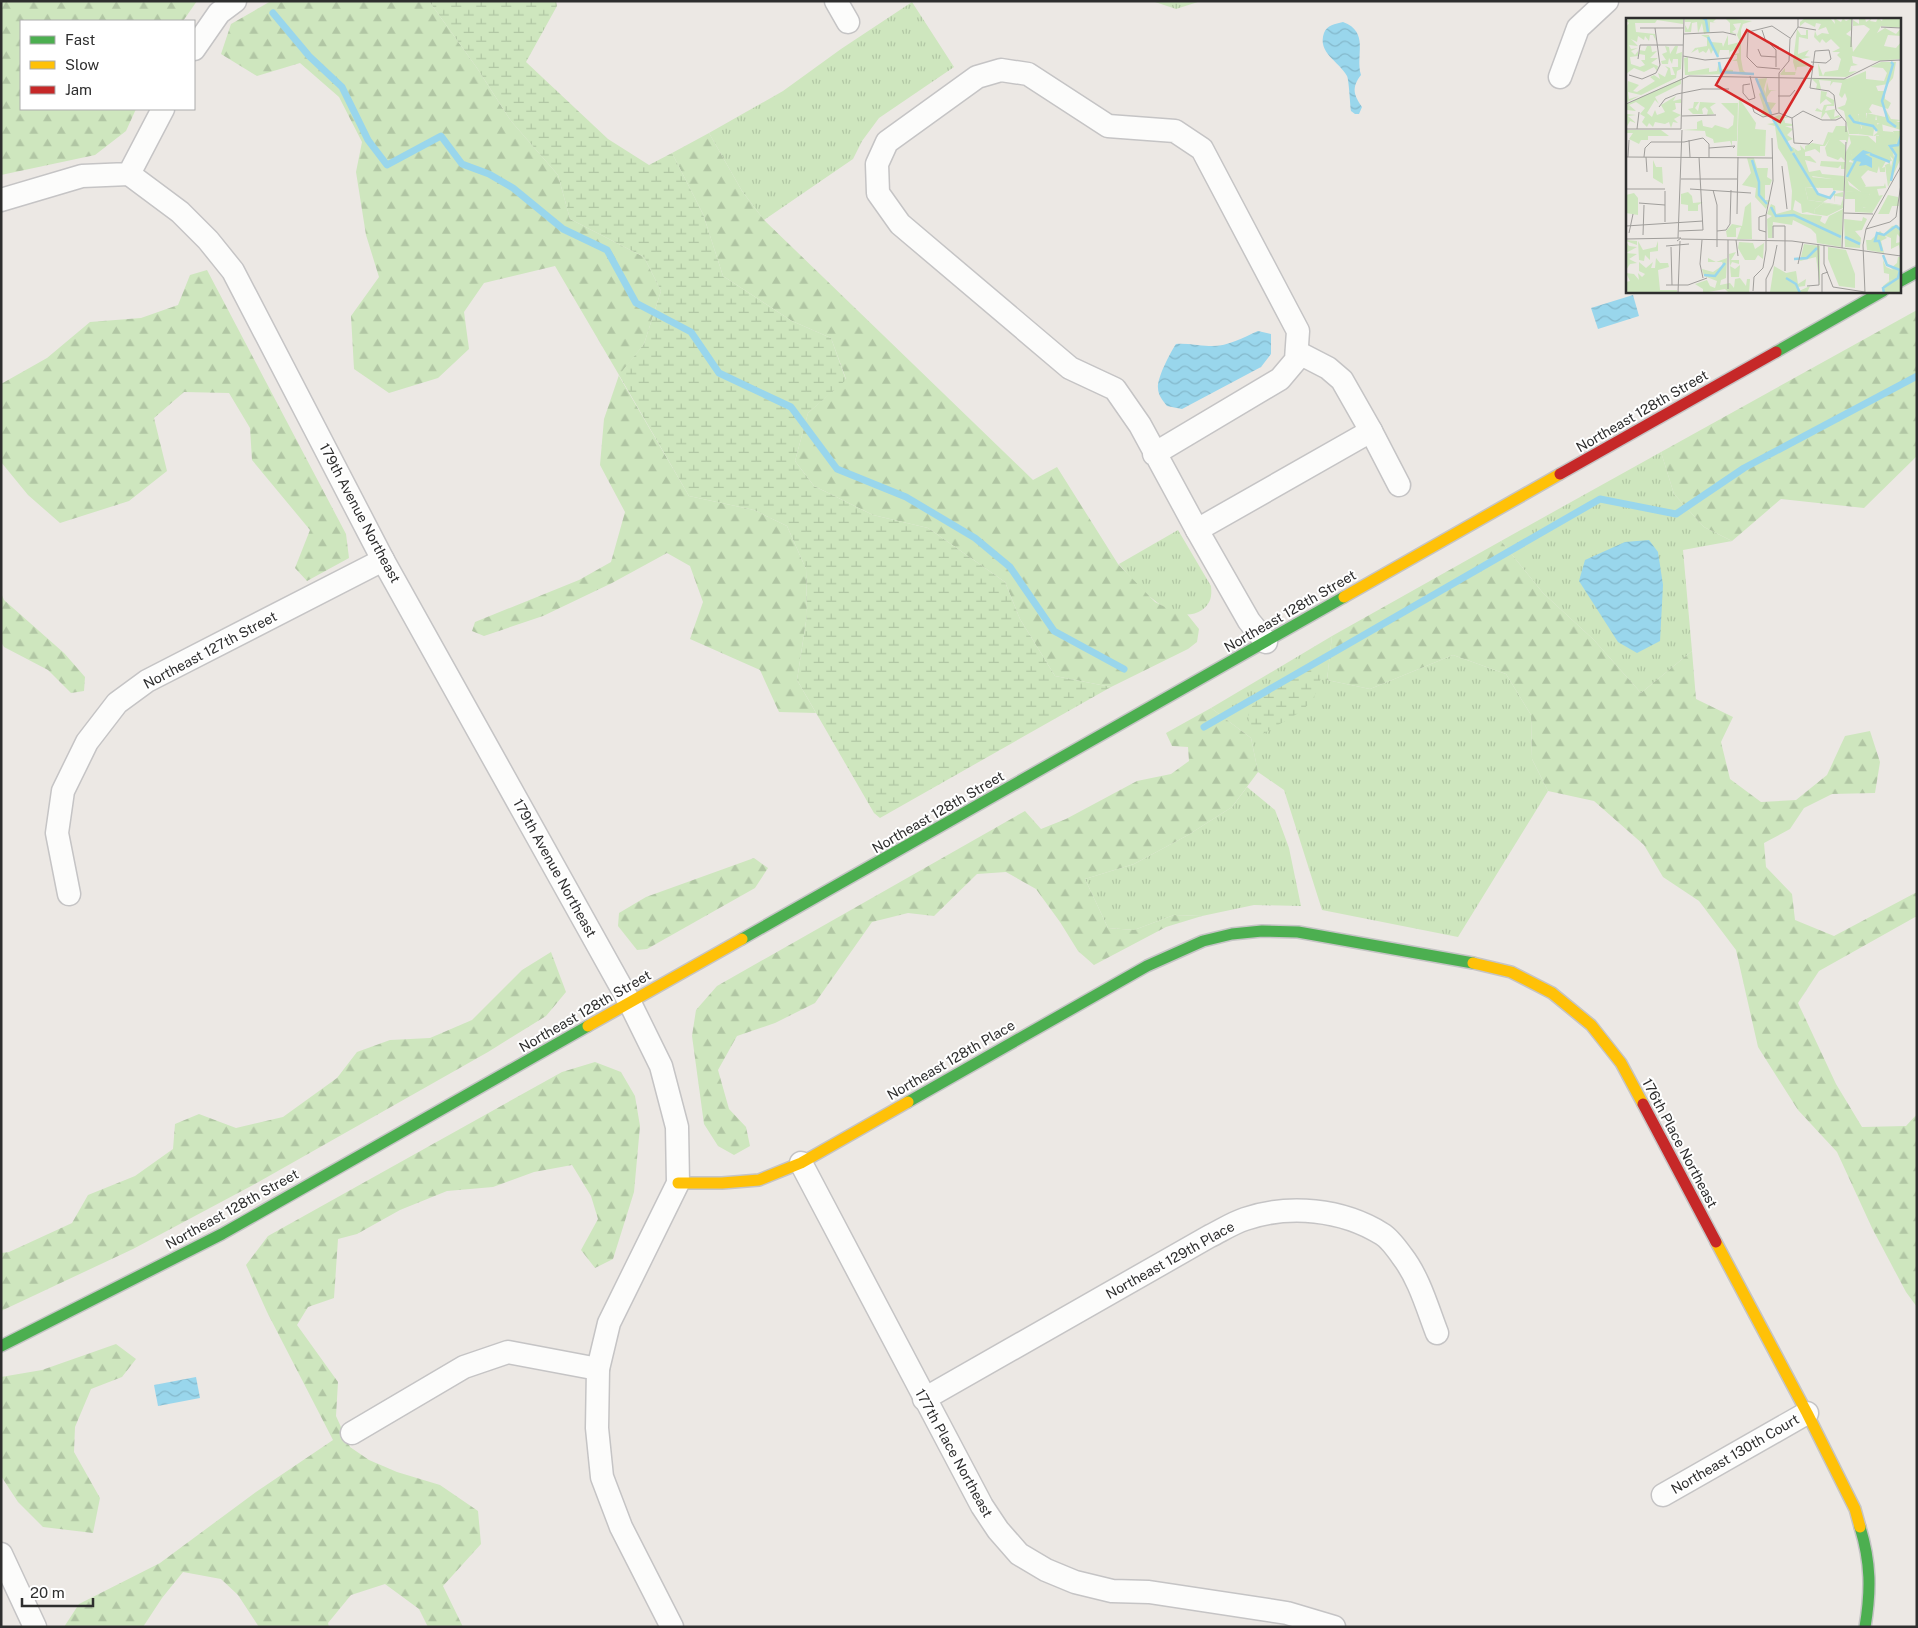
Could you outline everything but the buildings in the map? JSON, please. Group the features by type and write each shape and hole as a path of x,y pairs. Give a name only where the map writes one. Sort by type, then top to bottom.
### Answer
{"street":[{"path":"195,48 219,13 235,1"},
{"path":"836,1 848,22"},
{"path":"1560,77 1578,28 1608,1"},
{"path":"1154,454 1280,379 1296,360 1298,331 1202,149 1175,131 1108,126 1028,74 1000,70 977,77 887,142 877,164 878,193 900,224 1070,368 1115,389 1140,425 1154,454 1249,621 1266,642"},
{"path":"1,200 82,176 129,174 162,110"},
{"name":"179th Avenue Northeast","path":"129,174 180,212 208,240 233,271 383,560 630,1003 661,1066 677,1126 678,1184 609,1323 598,1370 597,1428 602,1477 621,1527 672,1627"},
{"path":"1900,281 1917,272"},
{"name":"Northeast 128th Street","path":"1,1346 222,1234 1881,292"},
{"path":"1297,352 1328,368 1342,380 1371,430 1399,485"},
{"path":"1197,530 1371,430"},
{"name":"Northeast 127th Street","path":"69,894 57,833 62,791 87,742 117,703 147,681 383,560"},
{"name":"176th Place Northeast","path":"1232,934 1262,930 1298,932 1446,956 1511,972 1552,993 1590,1025 1620,1063 1807,1413 1855,1509 1867,1550 1870,1598 1865,1627"},
{"name":"Northeast 128th Place","path":"678,1184 759,1180 801,1163 1147,966 1203,942 1232,934"},
{"name":"177th Place Northeast","path":"801,1163 982,1506 998,1530 1019,1554 1046,1570 1075,1582 1112,1590 1149,1592 1287,1613 1334,1627"},
{"name":"Northeast 129th Place","path":"924,1399 1210,1236 1246,1219 1282,1211 1316,1211 1350,1219 1383,1234 1403,1256 1417,1281 1437,1333"},
{"path":"352,1433 464,1367 508,1352 598,1370"},
{"name":"Northeast 130th Court","path":"1663,1495 1807,1413"},
{"path":"1,1554 35,1627"}],"green space":[{"path":"1,1 197,1 184,20 20,20 20,110 136,110 126,131 95,155 1,175"},
{"path":"271,1 429,1 477,68 511,121 558,175 570,219 644,257 661,291 644,344 619,376 689,496 754,510 787,526 806,569 807,615 797,680 816,713 779,712 760,670 690,639 703,602 690,566 667,553 612,583 543,616 484,636 472,631 475,622 579,580 611,562 625,512 600,465 604,419 619,375 555,266 484,283 464,312 469,349 438,378 389,393 354,369 351,316 379,277 366,235 356,172 362,142 339,97 300,63 257,76 221,54 231,24"},
{"path":"429,1 556,1 557,6 526,62 608,139 649,165 672,153 703,214 723,276 792,321 831,338 846,380 808,413 795,461 814,486 873,515 928,528 1005,582 1020,619 1055,676 1111,687 880,818 874,813 797,680 807,615 806,569 787,526 754,510 689,496 619,375 644,344 661,291 644,257 570,219 558,175 511,121 477,68"},
{"path":"1152,1 1201,1 1176,9"},
{"path":"912,2 954,67 879,118 862,141 853,159 764,220 742,191 709,133 783,91 841,49"},
{"path":"709,133 742,191 764,220 1033,480 1057,467 1118,564 1155,602 1171,610 1187,614 1199,629 1197,642 1188,649 1111,687 1055,676 1020,619 1005,582 928,528 873,515 814,486 795,461 808,413 846,379 831,338 792,321 723,276 703,214 672,153"},
{"path":"207,270 346,534 349,558 307,581 295,568 310,530 252,460 250,428 229,393 184,392 154,418 167,471 129,501 60,523 28,495 1,462 1,384 47,358 90,322 141,318 178,305 190,275"},
{"path":"1917,310 1917,456 1864,508 1781,499 1732,541 1704,527 1674,494 1661,452"},
{"path":"1661,452 1674,494 1704,527 1732,541 1683,550 1692,651 1641,693 1594,640 1543,593 1501,541"},
{"path":"1178,530 1211,586 1211,597 1207,605 1202,610 1191,614 1179,614 1167,609 1145,592 1119,564"},
{"path":"1501,541 1543,593 1594,640 1641,693 1692,651 1696,699 1733,717 1721,742 1730,779 1761,802 1796,800 1827,775 1845,736 1870,731 1880,762 1875,793 1832,794 1804,808 1790,829 1764,843 1766,867 1792,894 1795,920 1834,936 1917,892 1917,916 1819,971 1798,1003 1836,1084 1862,1127 1906,1126 1917,1114 1917,1307 1906,1292 1872,1228 1837,1152 1798,1110 1758,1047 1736,950 1699,901 1663,877 1644,845 1594,801 1548,791 1532,759 1531,715 1506,674 1453,655 1370,689 1327,680 1332,636"},
{"path":"1,593 4,600 64,653 85,677 84,691 71,693 48,670 4,647 1,642"},
{"path":"1332,636 1327,680 1370,689 1453,655 1506,674 1531,715 1532,759 1548,791 1458,937 1322,910 1284,790 1258,772 1251,738 1211,708"},
{"path":"1315,664 1322,675 1314,698 1302,711 1263,734 1249,724 1248,711 1264,693"},
{"path":"1211,708 1251,738 1258,772 1232,807 1188,835 1134,864 1085,879 1108,928 1134,930 1174,915 1202,916 1166,927 1094,965 1078,951 1036,889 1006,872 977,874 934,916 908,913 872,922 815,1003 775,1023 737,1036 718,1070 729,1109 746,1127 750,1146 734,1155 718,1146 704,1124 692,1036 696,1010 717,986 1025,811 1041,829 1066,819 1137,781 1171,774 1189,761 1188,747 1172,746 1166,733"},
{"path":"1247,787 1275,810 1289,848 1301,906 1254,905 1202,916 1174,915 1134,930 1108,928 1085,879 1134,864 1188,835 1232,807"},
{"path":"754,858 768,868 755,888 647,949 637,950 618,926 619,913 646,897"},
{"path":"551,952 566,992 546,1016 488,1052 253,1185 133,1249 1,1311 1,1253 9,1252 72,1223 88,1195 135,1176 173,1149 175,1124 199,1114 236,1128 283,1117 337,1078 357,1052 390,1040 430,1038 472,1020 522,970"},
{"path":"595,1062 621,1072 635,1096 640,1126 634,1192 613,1259 595,1268 581,1250 598,1219 591,1196 572,1165 534,1172 493,1187 447,1191 400,1210 357,1234 338,1239 334,1298 308,1307 297,1325 338,1382 336,1416 350,1447 369,1460 397,1472 440,1485 478,1511 481,1544 443,1586 463,1627 428,1627 419,1609 385,1584 351,1595 328,1623 329,1627 259,1627 238,1595 221,1579 183,1572 162,1598 143,1627 64,1627 79,1604 160,1563 256,1492 333,1440 267,1312 246,1265 268,1236 562,1072"},
{"path":"116,1344 136,1359 122,1377 91,1389 75,1427 74,1452 100,1498 93,1533 43,1527 18,1502 1,1476 1,1377 42,1370"}],"water":[{"path":"1343,22 1351,26 1359,38 1361,75 1356,84 1355,91 1362,107 1359,114 1351,111 1347,76 1324,46 1325,30 1332,25"},
{"path":"1633,295 1639,316 1598,329 1591,308"},
{"path":"1258,331 1271,334 1271,354 1261,367 1182,409 1167,406 1161,398 1158,384 1164,366 1176,344 1216,346 1234,342"},
{"path":"1649,540 1658,552 1663,585 1660,641 1637,653 1618,642 1579,581 1585,560 1625,542"},
{"path":"196,1377 200,1398 158,1406 154,1385"}],"waterway":[{"path":"273,13 309,56 342,87 368,140 387,165 441,136 462,164 489,174 513,188 563,229 607,250 636,303 691,332 719,373 791,407 837,469 906,497 975,538 1010,567 1054,631 1124,669"},
{"path":"1204,727 1600,499 1676,514 1744,468 1917,376"}],"traffic: fast":[{"path":"1900,281 1917,272"},
{"path":"1776,352 1881,292"},
{"path":"742,939 1344,597"},
{"path":"908,1102 1147,966 1203,941 1232,934 1262,931 1298,932 1473,963"},
{"path":"1,1346 222,1234 588,1026"},
{"path":"1860,1527 1864,1540 1869,1577 1865,1627"}],"traffic: slow":[{"path":"1344,597 1560,474"},
{"path":"588,1026 742,939"},
{"path":"1473,963 1511,972 1552,993 1591,1025 1621,1063 1643,1104"},
{"path":"678,1183 722,1183 759,1180 801,1163 908,1102"},
{"path":"1716,1242 1807,1413 1855,1509 1860,1527"}],"traffic: jam":[{"path":"1560,474 1776,352"},
{"path":"1643,1104 1716,1242"}]}
